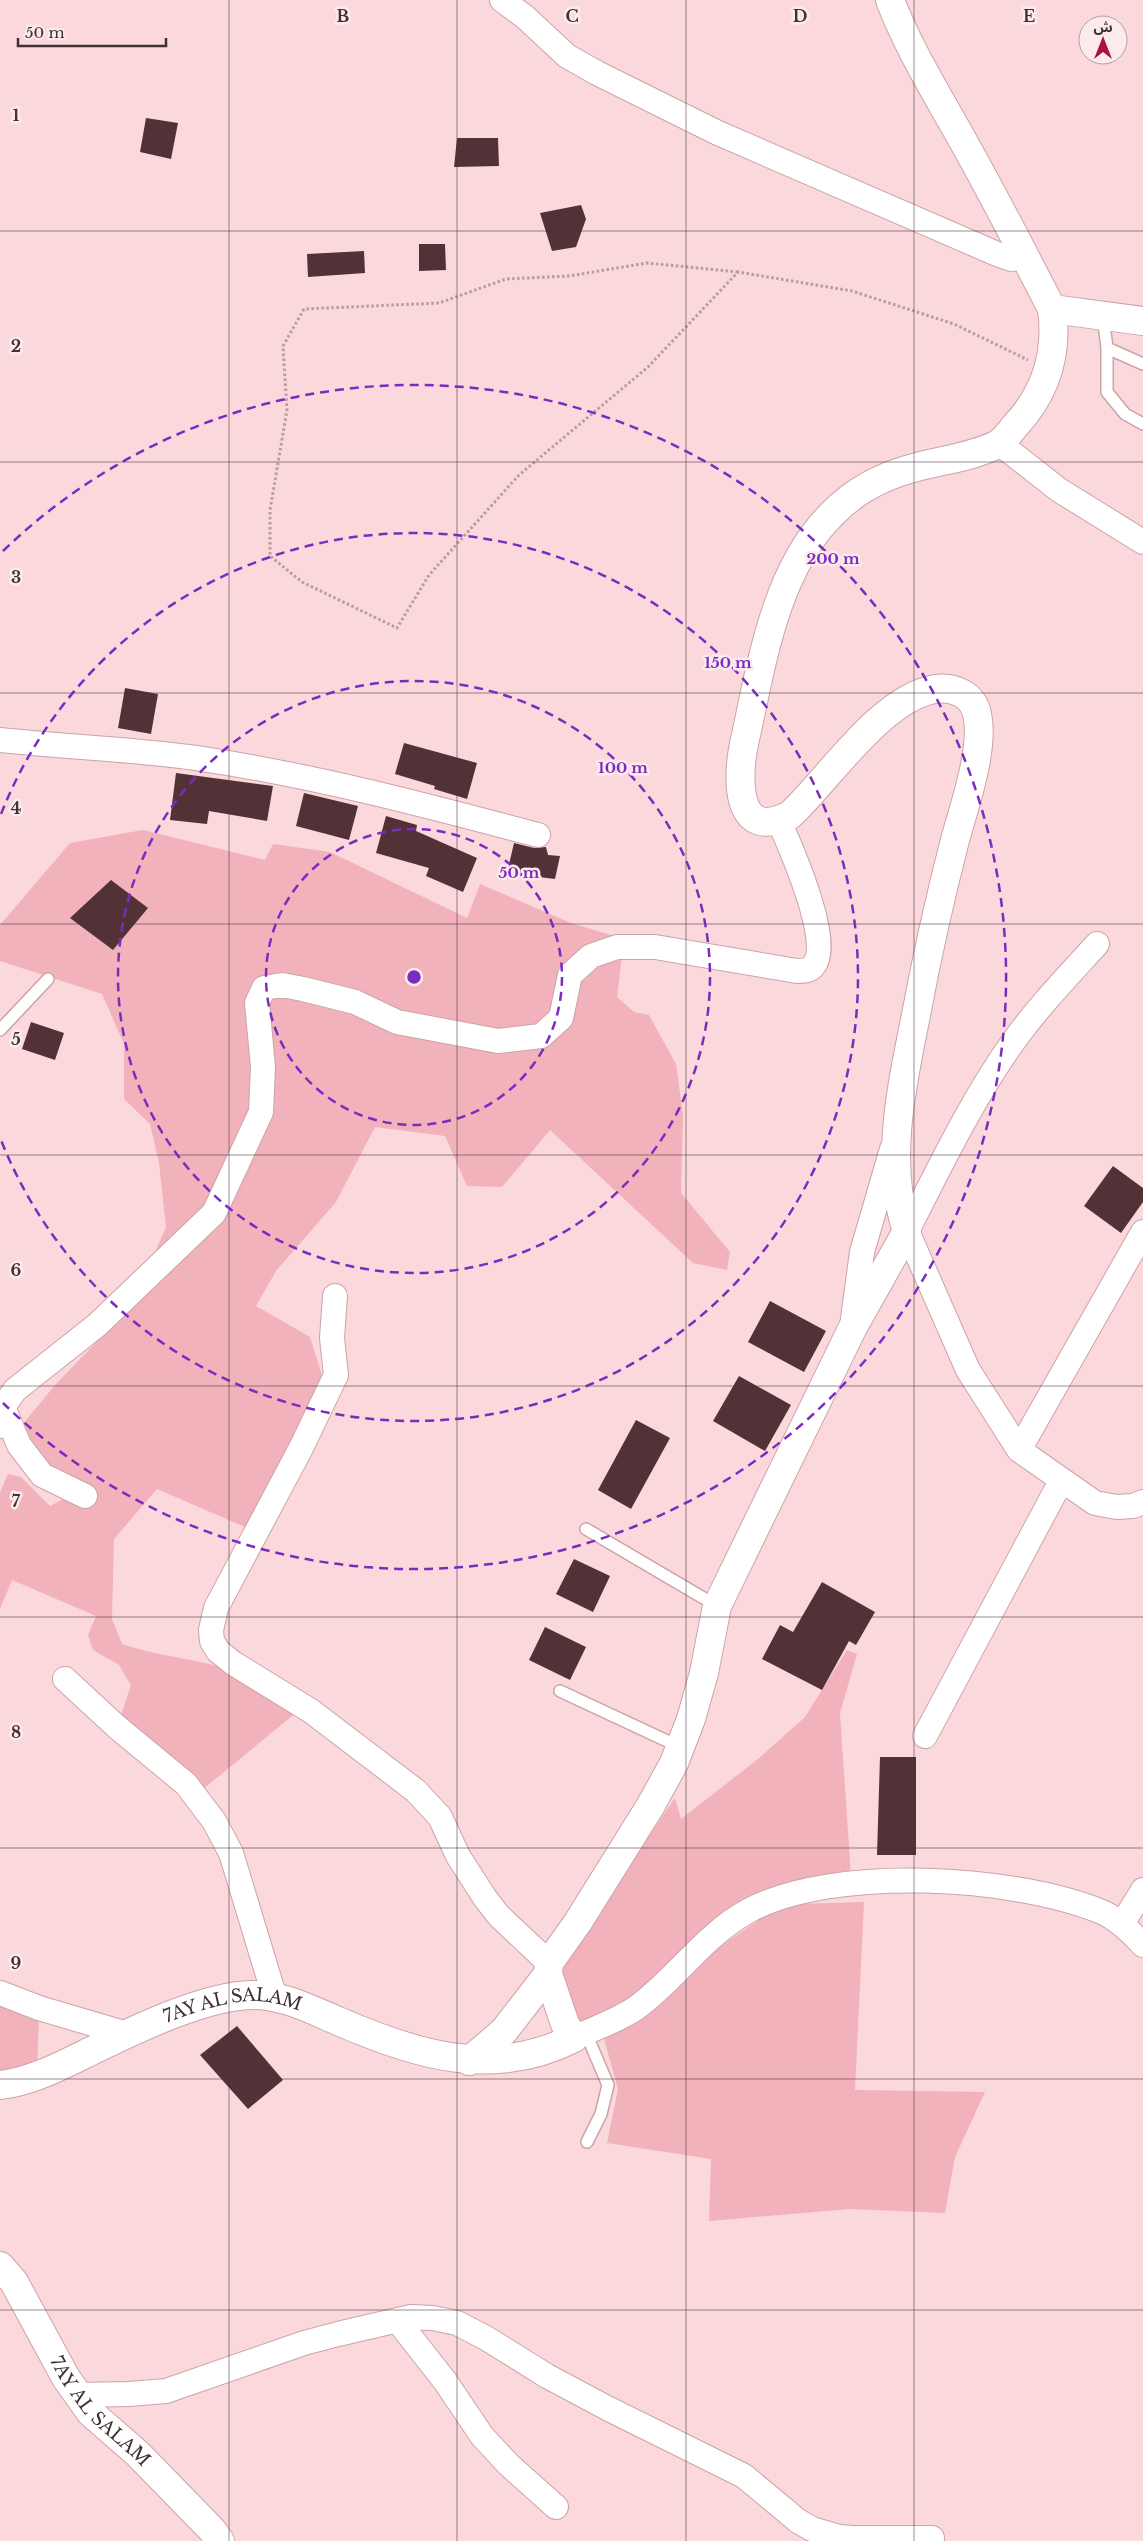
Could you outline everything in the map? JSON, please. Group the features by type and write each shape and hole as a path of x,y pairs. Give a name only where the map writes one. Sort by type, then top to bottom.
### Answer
{"street":[{"path":"502,0 525,17 567,56 669,110 766,155 996,254 1011,258 1024,257"},
{"path":"890,0 900,28 923,73 950,118 1052,309 1053,345 1044,386 1031,409 999,443 978,452 914,467 862,489 830,515 804,552 785,587 771,627 739,772 742,800 747,812 756,819 779,821 790,815 802,804 853,744 900,705 935,689 949,689 962,693 973,702 978,715 978,736 971,782 929,947 902,1084 898,1131 897,1183 901,1211 907,1231 968,1370 1019,1450 1095,1503 1117,1507 1133,1506 1143,1502"},
{"path":"1052,309 1103,314 1143,321"},
{"path":"999,443 1059,490 1143,542"},
{"path":"0,740 194,758 293,774 416,802 538,835"},
{"path":"85,1496 42,1475 19,1446 2,1416 15,1390 97,1325 214,1213 261,1112 263,1067 257,1002 264,988 282,985 303,989 355,1002 397,1022 498,1041 541,1036 561,1018 570,975 591,956 617,947 655,947 797,971 808,970 816,964 819,951 812,910 803,875 779,821"},
{"path":"469,2061 504,2031 548,1969 651,1805 680,1747 704,1673 717,1606 852,1329 907,1231 961,1126 1013,1043 1043,1002 1097,944"},
{"path":"852,1329 862,1252 898,1131"},
{"path":"1019,1450 1143,1232"},
{"path":"335,1296 332,1338 336,1375 301,1448 216,1608 212,1625 212,1640 218,1651 233,1664 311,1711 416,1791 440,1818 458,1856 485,1898 548,1969 565,2024 580,2035 635,2009 713,1938 748,1911 793,1893 821,1886 904,1880 975,1885 1066,1900 1104,1912 1122,1924 1143,1945"},
{"path":"925,1736 1061,1481"},
{"path":"65,1679 118,1728 186,1784 214,1821 231,1853 275,1998"},
{"path":"1122,1924 1143,1890"},
{"path":"0,1993 39,2008 127,2034"},
{"name":"7AY AL SALAM","path":"0,2085 38,2075 127,2034 191,2009 234,1996 253,1994 301,2006 391,2042 451,2059 490,2061 559,2046 580,2035"},
{"name":"7AY AL SALAM","path":"0,2266 14,2282 76,2395 90,2413 144,2460 220,2541"},
{"path":"76,2395 166,2391 304,2344 397,2320 433,2318 457,2323 486,2338 547,2376 607,2408 744,2476 798,2521 812,2529 853,2538 932,2538"},
{"path":"397,2320 445,2381 482,2436 509,2465 556,2507"}],"lane":[{"path":"1103,314 1107,348 1107,392 1125,414 1143,424"},
{"path":"1107,348 1143,364"},
{"path":"0,1030 48,979"},
{"path":"586,1529 717,1606"},
{"path":"560,1691 680,1747"},
{"path":"580,2035 608,2085 601,2114 586,2142"}],"path":[{"path":"738,272 648,367 519,475 429,575 397,628 302,582 270,556 270,510 287,410 283,346 304,310 439,303 506,279 569,276 647,263 738,272 861,294 954,324 1048,370"}],"shaded area":[{"path":"143,830 265,860 273,844 330,852 467,918 480,884 571,923 624,939 617,997 634,1012 649,1015 676,1064 683,1115 681,1193 730,1252 727,1270 693,1263 550,1130 502,1187 467,1186 445,1136 375,1127 336,1202 276,1271 256,1306 310,1337 325,1385 245,1527 157,1489 114,1539 112,1619 122,1644 235,1672 259,1685 297,1712 191,1799 119,1721 131,1685 119,1665 93,1650 88,1635 96,1616 12,1580 0,1609 0,1492 8,1474 21,1477 50,1506 67,1497 87,1507 94,1488 51,1466 24,1441 21,1426 56,1384 133,1304 166,1227 159,1163 150,1124 124,1099 124,1044 102,994 0,961 0,925 70,843"},
{"path":"847,1650 857,1654 840,1713 851,1877 755,1902 627,2008 578,2028 561,1975 567,1954 675,1798 681,1819 758,1759 805,1717"},
{"path":"864,1902 855,2090 985,2092 955,2157 945,2213 850,2209 709,2221 711,2159 607,2143 618,2089 604,2039 728,1941 762,1918 792,1904"},
{"path":"0,2000 39,2016 37,2070 0,2073"}],"building":[{"path":"146,118 178,123 171,159 140,152"},
{"path":"457,138 498,138 499,166 454,167"},
{"path":"581,205 586,219 576,247 552,251 540,213"},
{"path":"419,244 445,244 446,270 419,271"},
{"path":"364,251 365,273 308,277 307,254"},
{"path":"125,688 158,694 151,734 118,728"},
{"path":"404,743 477,763 467,799 434,789 435,786 395,774"},
{"path":"176,773 273,786 267,821 209,811 207,824 170,820"},
{"path":"304,793 358,806 349,840 296,826"},
{"path":"386,816 417,825 416,831 477,858 463,892 426,876 429,868 376,853"},
{"path":"514,843 534,848 546,847 548,855 560,856 555,879 507,873"},
{"path":"111,880 148,908 113,950 70,918"},
{"path":"31,1022 64,1033 55,1060 22,1049"},
{"path":"1113,1166 1143,1188 1143,1202 1121,1233 1084,1206"},
{"path":"770,1301 826,1331 804,1372 748,1342"},
{"path":"739,1376 791,1405 765,1451 713,1421"},
{"path":"636,1420 670,1438 631,1509 598,1490"},
{"path":"574,1559 610,1576 593,1612 556,1594"},
{"path":"822,1582 875,1612 856,1645 849,1641 822,1690 762,1659 780,1625 793,1632"},
{"path":"545,1627 586,1647 570,1680 529,1660"},
{"path":"880,1757 916,1757 916,1855 877,1855"},
{"path":"237,2026 283,2080 248,2109 200,2055"}]}
